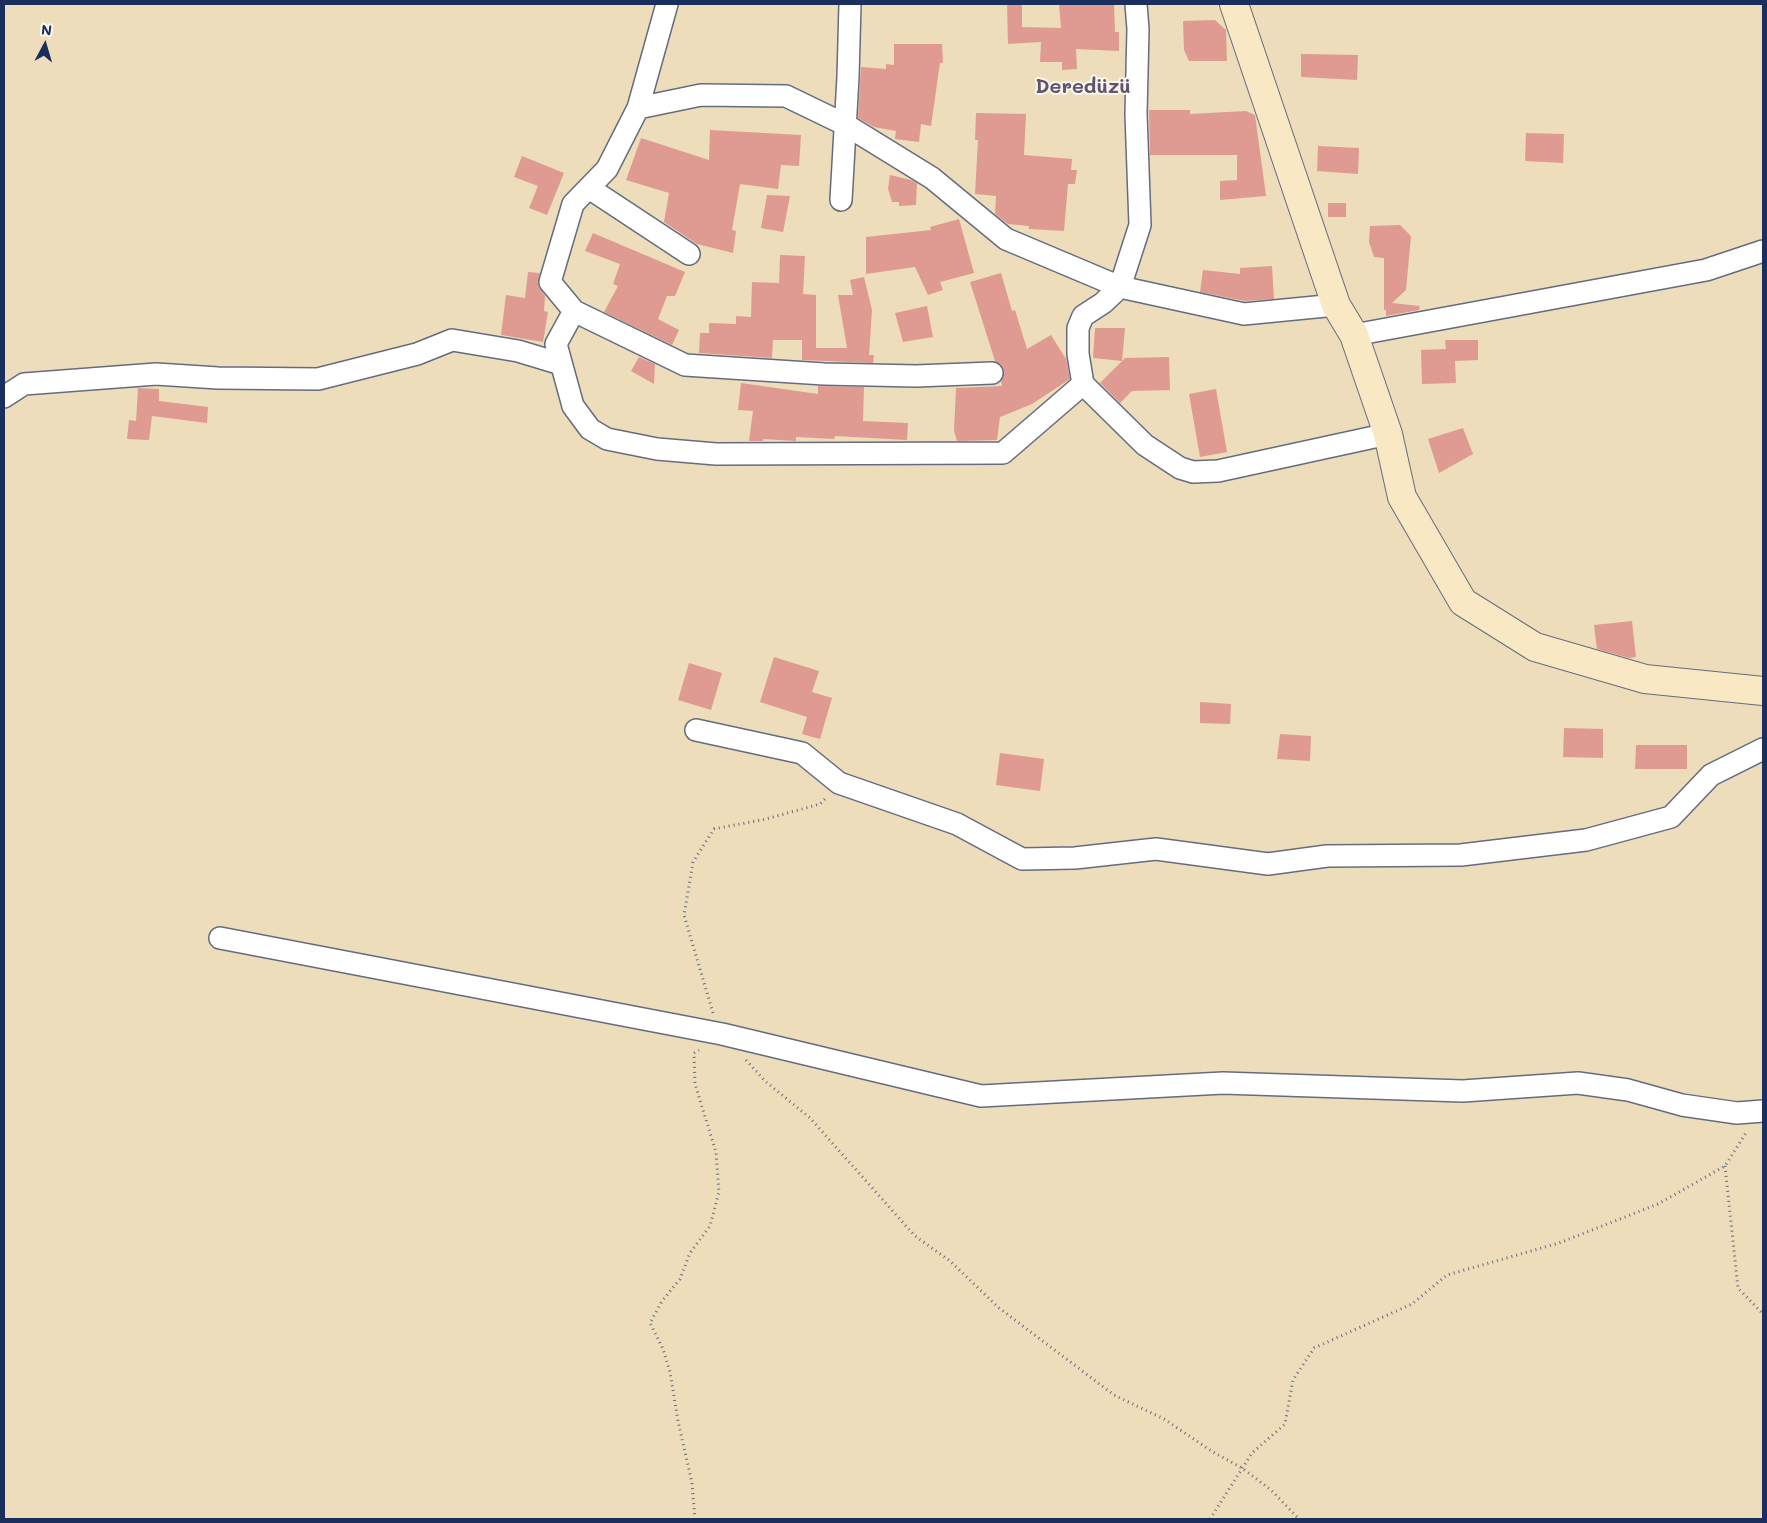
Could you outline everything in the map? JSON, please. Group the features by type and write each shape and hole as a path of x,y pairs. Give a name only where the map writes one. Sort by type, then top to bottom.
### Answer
{"street":[{"path":"667,4 638,108 607,169 573,204 550,282 574,311 685,365 833,374 916,376 992,373"},
{"path":"842,200 850,4"},
{"path":"1136,4 1138,29 1136,114 1140,225 1120,287 1103,303 1083,316 1078,328 1078,354 1082,384 1145,445 1180,468 1193,472 1218,471 1388,434"},
{"path":"1234,4 1336,305 1354,335 1388,434 1402,497 1463,602 1535,647 1645,678 1763,691"},
{"path":"638,108 702,95 786,96 846,125 932,178 1006,239 1120,287 1244,314 1336,305"},
{"path":"589,188 689,254"},
{"path":"1354,335 1706,270 1763,251"},
{"path":"574,311 556,344 573,406 590,429 607,439 648,447 716,454 1003,453 1082,384"},
{"path":"4,397 24,384 156,374 218,378 318,379 417,354 452,340 518,351 562,364"},
{"path":"696,730 802,753 839,783 957,824 1022,859 1075,858 1156,849 1268,864 1327,856 1461,855 1586,840 1671,817 1711,775 1763,749"},
{"path":"220,938 722,1034 982,1096 1223,1083 1463,1091 1578,1083 1628,1090 1682,1105 1737,1113 1762,1111"}],"path":[{"path":"839,783 820,804 766,819 714,829 693,862 684,915 709,1004 722,1034 765,1080 810,1118 915,1236 950,1261 999,1308 1114,1395 1164,1419 1213,1452 1242,1468 1270,1490 1299,1519"},
{"path":"695,1519 692,1484 678,1421 670,1372 663,1349 650,1323 662,1301 680,1279 690,1253 710,1226 719,1192 716,1152 694,1084 694,1053 722,1034"},
{"path":"1210,1519 1252,1454 1285,1424 1293,1380 1314,1348 1412,1304 1447,1274 1559,1243 1658,1204 1725,1166 1762,1111"},
{"path":"1725,1166 1738,1288 1763,1314"}],"building":[{"path":"1007,4 1022,4 1022,27 1061,28 1059,4 1114,4 1115,32 1119,32 1119,51 1076,49 1077,69 1062,70 1062,62 1040,62 1041,42 1008,44"},
{"path":"1215,20 1226,30 1227,61 1189,61 1184,50 1183,21"},
{"path":"894,44 942,44 943,63 940,63 931,126 921,124 919,142 895,139 896,131 874,127 858,118 861,67 886,69 886,64 894,65"},
{"path":"1301,54 1358,55 1357,80 1301,77"},
{"path":"1149,110 1190,110 1190,114 1246,111 1255,115 1266,196 1220,200 1220,181 1237,180 1237,155 1150,155"},
{"path":"976,113 1026,114 1024,155 1072,159 1071,170 1077,170 1075,184 1068,184 1064,231 1029,229 1029,226 1008,224 995,214 996,196 975,194 978,140 975,140"},
{"path":"710,130 801,135 799,166 781,165 778,189 740,184 732,230 736,231 733,253 697,244 664,222 669,193 626,180 641,138 709,160"},
{"path":"1526,133 1564,134 1563,163 1525,161"},
{"path":"1318,146 1359,148 1358,174 1317,171"},
{"path":"522,156 564,173 547,215 529,208 538,186 514,177"},
{"path":"890,175 917,183 916,205 899,206 899,202 892,202 888,189"},
{"path":"767,195 790,196 783,232 761,228"},
{"path":"1328,203 1346,203 1346,217 1328,217"},
{"path":"959,219 974,273 940,282 943,290 928,295 915,267 866,274 866,237 931,230 930,227"},
{"path":"1400,225 1411,236 1406,290 1392,303 1420,306 1419,310 1386,316 1386,309 1384,311 1384,258 1374,257 1369,242 1370,226"},
{"path":"593,233 685,272 675,296 667,296 658,319 679,330 672,345 604,312 618,286 613,284 620,264 585,251"},
{"path":"780,255 805,256 803,294 816,295 816,348 847,348 838,295 853,295 850,280 864,277 872,310 869,355 874,355 873,363 802,360 802,340 773,340 772,358 699,353 700,333 709,333 709,323 736,324 736,316 751,317 752,282 779,283"},
{"path":"1272,266 1274,299 1245,301 1200,292 1203,270 1240,274 1240,268"},
{"path":"528,272 540,273 538,285 545,296 544,311 548,312 543,342 501,335 506,295 525,298"},
{"path":"1001,273 1012,311 1015,310 1027,349 1051,335 1066,359 1070,379 1032,404 1000,417 997,440 957,441 954,431 956,388 1002,386 1001,381 1004,372 1002,366 995,361 970,282"},
{"path":"927,306 933,337 903,342 895,313"},
{"path":"1095,328 1125,328 1122,361 1093,358"},
{"path":"1445,340 1478,340 1478,360 1455,361 1456,383 1422,384 1421,350 1446,349"},
{"path":"639,357 655,364 654,384 631,371"},
{"path":"1169,357 1170,390 1132,391 1120,403 1100,383 1125,358"},
{"path":"741,383 818,394 818,386 864,387 863,421 908,423 907,440 835,436 834,439 796,437 796,441 763,439 763,441 749,441 753,411 738,410"},
{"path":"138,388 159,389 159,401 208,407 207,423 152,416 149,440 127,439 129,420 136,421"},
{"path":"1216,389 1227,452 1200,457 1189,394"},
{"path":"1463,428 1473,454 1439,473 1428,439"},
{"path":"1632,621 1636,657 1629,658 1597,649 1594,625"},
{"path":"774,657 819,671 812,692 832,698 820,739 802,734 807,717 760,702"},
{"path":"689,663 722,673 711,710 678,700"},
{"path":"1200,702 1231,704 1230,724 1200,723"},
{"path":"1564,728 1603,729 1603,758 1563,757"},
{"path":"1280,734 1311,736 1310,761 1277,759"},
{"path":"1636,745 1687,745 1687,769 1635,769"},
{"path":"1000,753 1044,759 1040,791 996,785"}],"district":[{"name":"Deredüzü","path":"1083,87"}]}
